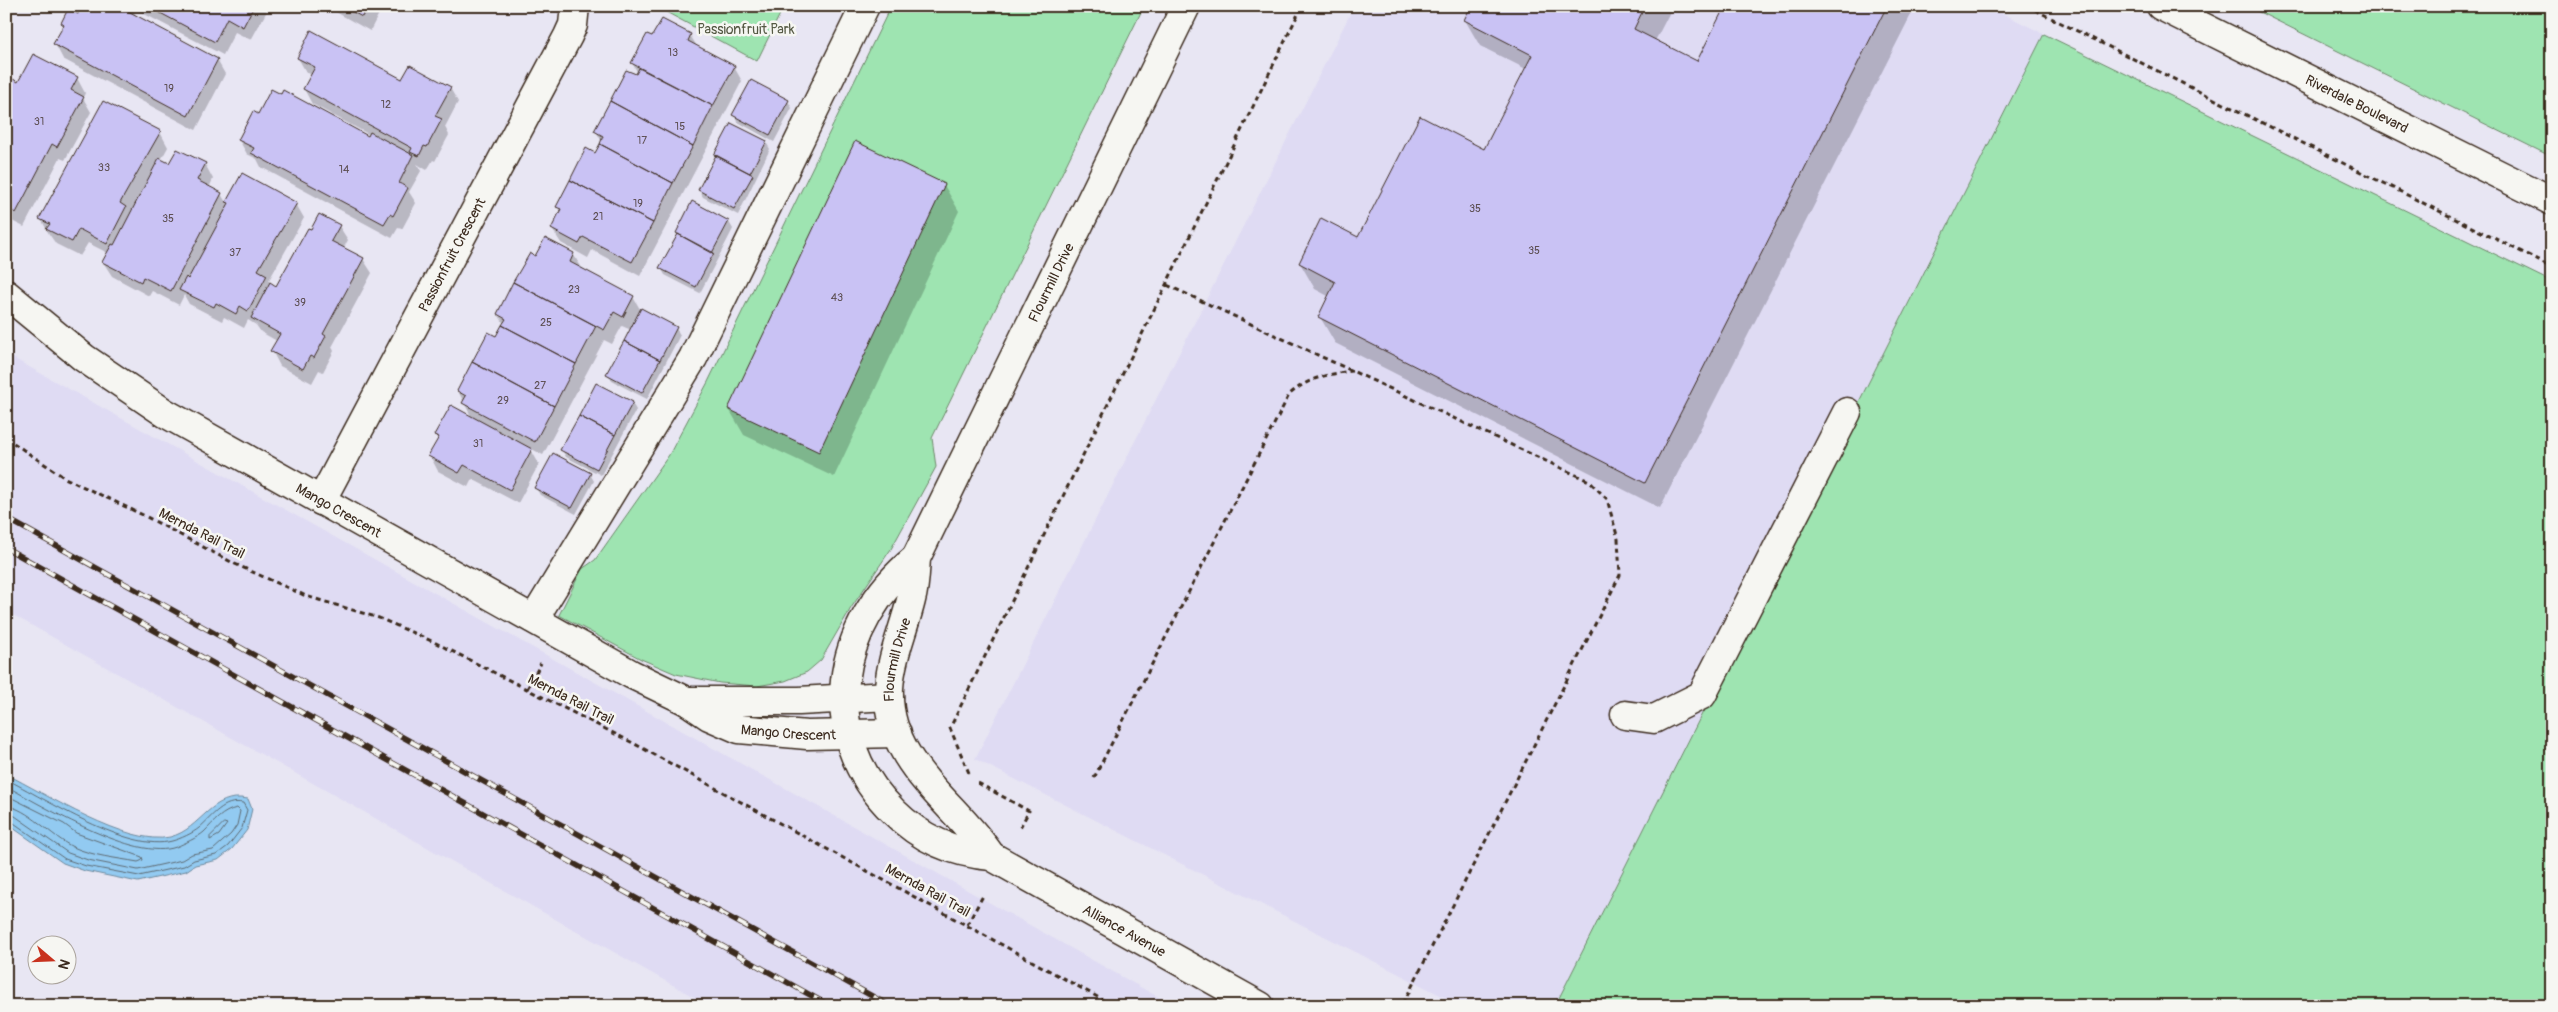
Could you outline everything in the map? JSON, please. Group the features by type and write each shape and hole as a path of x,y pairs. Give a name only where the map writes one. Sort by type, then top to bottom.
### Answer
{"street":[{"name":"Passionfruit Crescent","path":"321,501 568,36 573,25 575,6"},
{"path":"534,619 693,358 865,6"},
{"name":"Flourmill Drive","path":"896,732 890,696 894,660 911,600 916,558 1186,6"},
{"name":"Riverdale Boulevard","path":"2161,6 2552,201"},
{"name":"Mango Crescent","path":"6,294 49,327 84,358 125,388 166,413 651,685 687,701 709,716 739,729 807,736 896,732"},
{"path":"1625,716 1654,719 1702,695 1847,412"},
{"name":"Flourmill Drive","path":"848,734 844,680 848,657 873,602 887,584 916,558"},
{"name":"Mango Crescent","path":"687,701 799,701 890,696"},
{"name":"Alliance Avenue","path":"896,732 910,760 925,781 971,828 996,859"},
{"name":"Alliance Avenue","path":"848,734 855,757 867,781 882,800 901,819 940,845 957,851 996,859 1260,1006"}],"path":[{"path":"967,925 996,859 1029,812 972,779 950,728 1302,6"},
{"path":"2027,6 2552,267"},
{"path":"1167,285 1589,481 1607,499 1618,539 1620,575 1402,1006"},
{"path":"1094,778 1289,395 1298,387 1318,377 1352,372"},
{"name":"Mernda Rail Trail","path":"6,438 65,478 143,515 235,564 306,596 379,618 434,642 725,792 1114,1006"}],"shaded area":[{"path":"1354,6 1988,6 2044,34 1555,1006 1462,1006 975,759"},
{"path":"6,354 1174,1006 710,1006 6,611"}],"green space":[{"name":"Passionfruit Park","path":"655,6 784,6 757,61"},
{"path":"891,6 1144,6 932,438 936,467 891,549 851,608 821,660 807,672 785,681 757,686 720,683 676,674 641,659 559,615 582,569 595,560 669,455 708,382"},
{"path":"2247,6 2552,6 2552,157"},
{"path":"2044,34 2552,282 2552,1006 1555,1006"}],"water":[{"path":"6,774 87,816 132,834 153,838 170,837 181,833 215,805 225,800 235,798 248,799 252,809 247,830 232,849 218,860 195,865 186,871 138,882 85,871 63,863 6,823"}],"building":[{"path":"82,6 131,6 128,11 218,59 188,116 53,44 64,25 61,23 68,9 78,14"},
{"path":"147,6 254,6 243,27 227,18 215,42"},
{"path":"342,6 368,6 362,17"},
{"path":"1471,6 1645,6 1634,29 1697,61 1725,6 1887,6 1645,483 1318,317 1335,282 1299,263 1321,218 1358,237 1420,116 1484,149 1532,55 1464,20"},
{"path":"662,19 691,34 688,41 735,66 713,106 631,63 647,34 652,36"},
{"path":"311,30 402,79 410,65 451,87 435,116 442,119 427,147 424,146 419,156 410,152 412,148 303,89 315,67 297,58"},
{"path":"33,54 78,77 71,90 84,97 57,147 52,144 16,213 6,208 6,92 13,79 18,82"},
{"path":"639,68 713,106 693,146 610,101 626,70 636,74"},
{"path":"751,80 789,100 770,135 732,115"},
{"path":"271,89 281,94 283,90 368,136 370,132 413,155 399,183 408,188 393,216 390,214 384,224 251,153 254,148 238,140 253,111 258,114"},
{"path":"103,101 161,131 120,203 126,207 107,244 79,229 72,242 46,229 50,224 39,219"},
{"path":"610,101 693,146 673,183 600,144 603,136 594,131"},
{"path":"731,123 767,141 750,173 714,155"},
{"path":"855,141 945,184 819,452 728,409"},
{"path":"600,144 673,183 653,223 570,180 586,148 595,153"},
{"path":"177,149 206,163 197,180 222,193 171,291 143,277 141,282 102,262 112,244 114,245 159,158 169,163"},
{"path":"716,155 753,175 734,209 698,190"},
{"path":"242,173 297,203 258,270 267,275 248,311 240,306 236,314 216,303 214,307 179,290 186,277 188,279 229,203 226,202"},
{"path":"570,180 653,223 632,262 583,237 579,244 551,229 561,209 556,207"},
{"path":"692,201 729,221 712,253 676,233"},
{"path":"319,214 340,225 331,241 364,258 323,334 326,336 314,358 310,356 303,369 270,351 280,334 251,318 270,282 276,286 308,228 311,229"},
{"path":"678,234 714,253 696,287 659,268"},
{"path":"545,238 574,253 570,262 634,296 623,317 614,312 604,330 513,282 530,253 535,256"},
{"path":"513,282 596,326 576,364 502,325 506,319 497,314"},
{"path":"641,308 677,327 660,360 624,341"},
{"path":"502,325 576,364 554,406 472,362 488,332 496,336"},
{"path":"624,341 660,360 642,393 606,374"},
{"path":"472,362 554,406 535,442 462,403 466,396 457,391"},
{"path":"596,383 633,402 615,435 579,416"},
{"path":"451,405 532,449 510,490 464,465 459,473 428,456 439,437 434,435"},
{"path":"579,416 615,435 597,469 560,450"},
{"path":"553,453 591,473 572,508 534,488"}],"railway":[{"path":"6,518 890,1006"},
{"path":"6,548 830,1006"}]}
